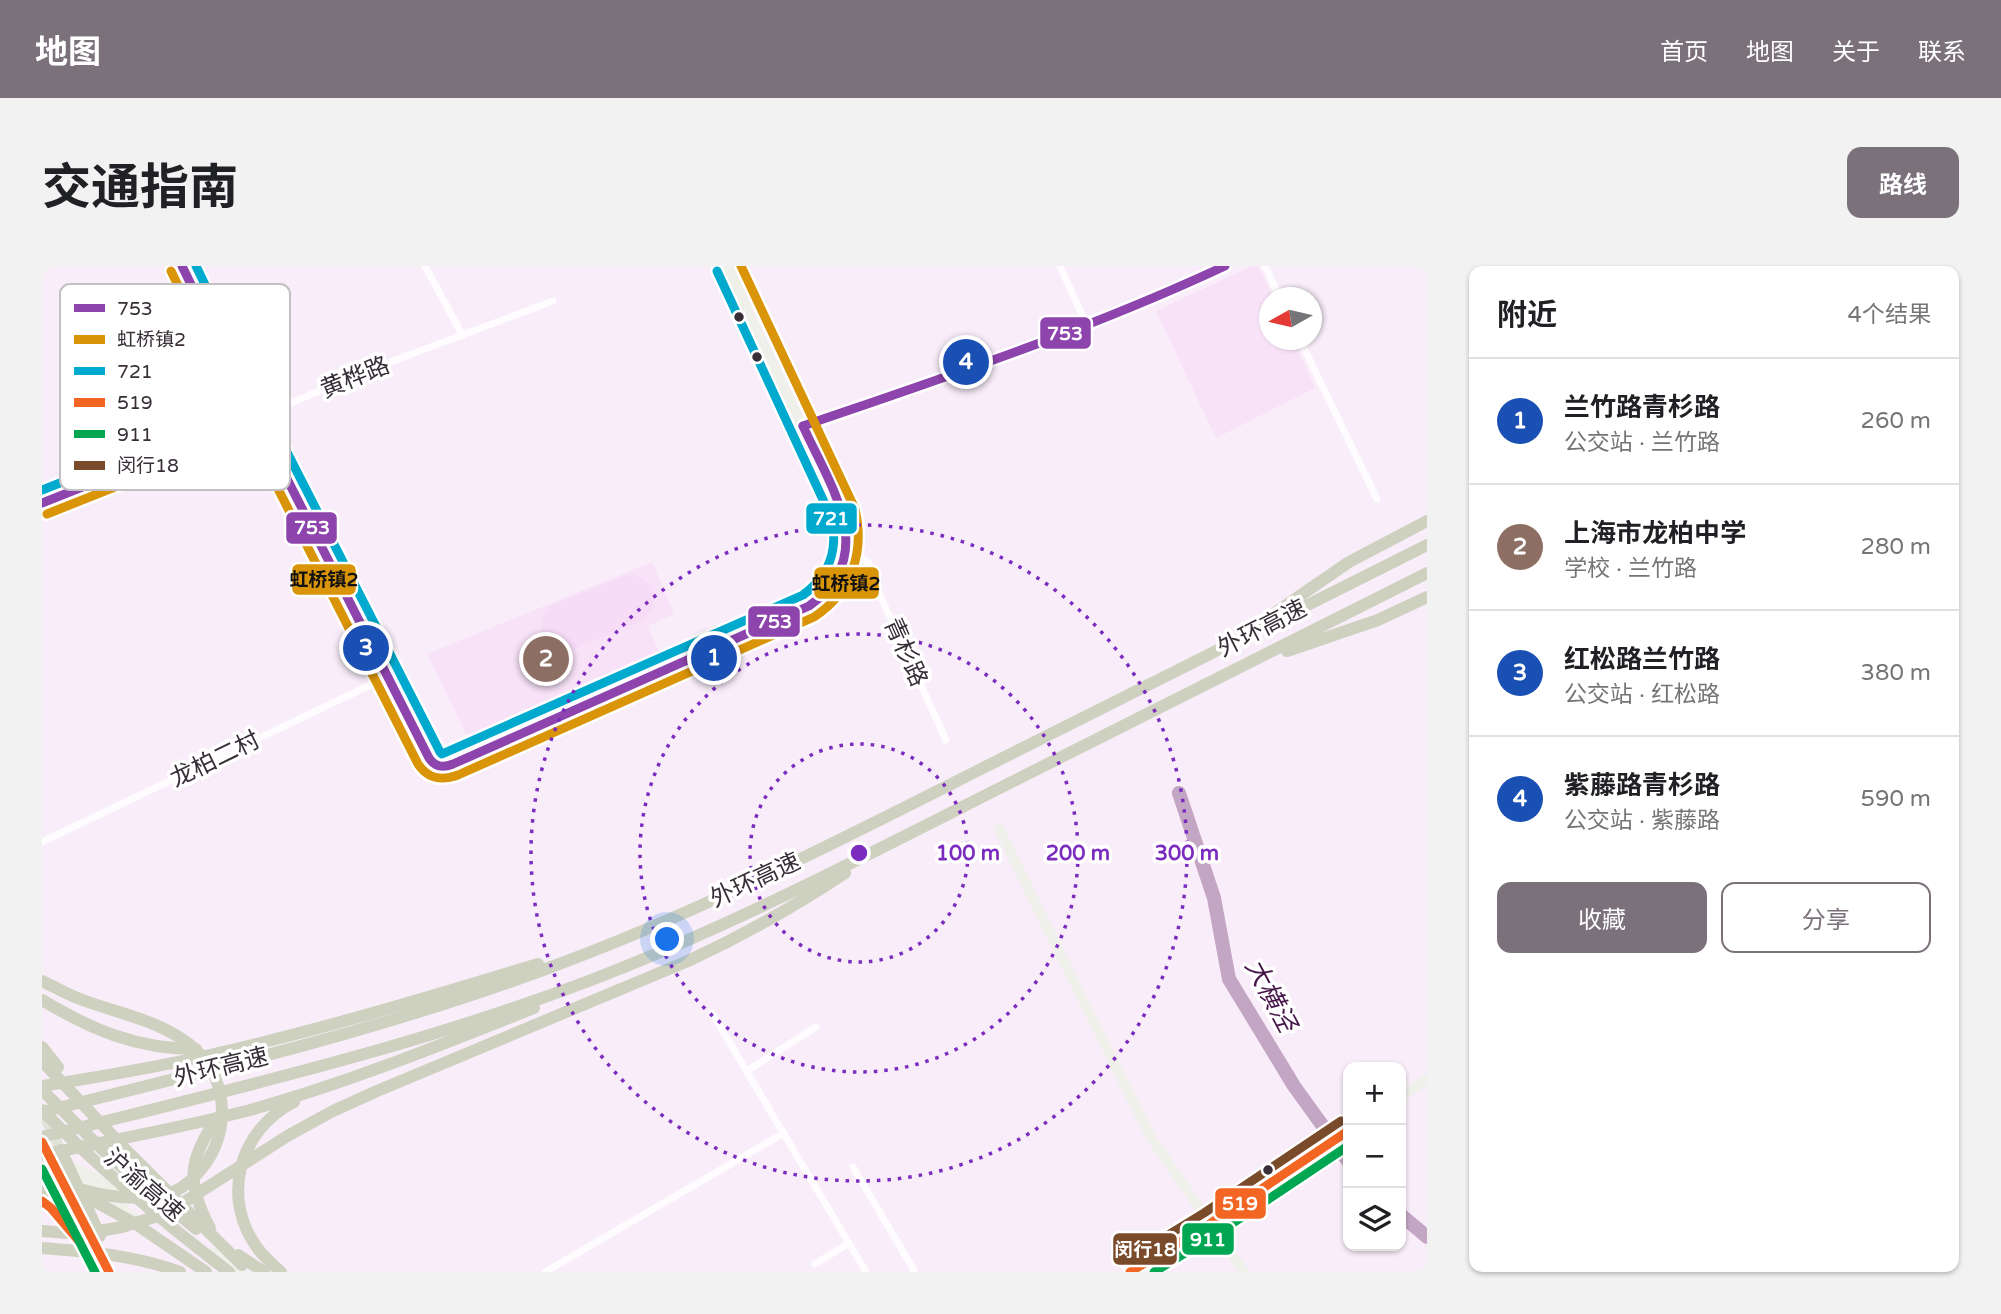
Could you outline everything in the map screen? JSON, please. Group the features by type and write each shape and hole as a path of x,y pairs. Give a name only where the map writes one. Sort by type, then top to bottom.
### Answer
{"highway":[{"path":"1116,701 1233,639 1349,562 1427,521"},
{"name":"外环高速","path":"42,1111 355,1032 447,1004 635,934 873,824 1427,545"},
{"name":"外环高速","path":"42,1137 362,1055 480,1019 689,941 883,847 1427,573"},
{"path":"1128,724 1255,664 1368,624 1427,597"},
{"path":"42,1231 81,1234 122,1227 158,1216 333,1111 734,940 806,899 883,847"},
{"path":"42,1088 259,1043 380,1011 635,934"},
{"path":"48,1150 217,1118 279,1101 459,1038 574,992 689,941"},
{"path":"42,981 79,999 157,1026 180,1037 198,1052 210,1067 223,1108 221,1128 212,1155 195,1177 169,1194 123,1198 98,1194 42,1178"},
{"path":"42,1000 83,1024 128,1040 180,1049 259,1043"},
{"path":"42,1047 127,1151"},
{"path":"42,1060 127,1151 245,1270"},
{"path":"281,1272 258,1249 241,1214 238,1197 239,1174 246,1152 254,1136 282,1109 363,1073"},
{"name":"沪渝高速","path":"42,1088 113,1160 245,1270"},
{"name":"沪渝高速","path":"42,1111 146,1207 229,1272"},
{"path":"217,1118 202,1140 197,1153 193,1171 195,1191 209,1228 219,1241 264,1272"},
{"path":"48,1150 68,1166 111,1261 111,1272"},
{"path":"48,1150 49,1171 57,1191 75,1208 111,1272"},
{"path":"56,1182 136,1224 207,1272"},
{"path":"42,1189 66,1216 96,1272"},
{"path":"42,1201 81,1243"},
{"path":"42,1222 81,1228 122,1227"},
{"path":"42,1248 120,1255 180,1272"}],"main road":[{"path":"42,1111 48,1150"}],"street":[{"path":"182,266 191,284"},
{"path":"425,266 463,336"},
{"path":"290,485 431,761 442,767 809,606 825,594 841,570 848,535 843,513 728,266"},
{"path":"1060,266 1087,326"},
{"path":"803,426 1023,351 1225,266"},
{"path":"1265,266 1275,287"},
{"name":"黄桦路","path":"290,403 361,373 553,301"},
{"path":"1305,350 1377,499"},
{"name":"黄桦路","path":"42,503 75,490"},
{"name":"青杉路","path":"846,551 868,562 878,591 946,740"},
{"name":"龙柏二村","path":"42,842 387,677"},
{"path":"999,829 1151,1138 1244,1272"},
{"path":"712,1013 866,1272"},
{"path":"747,1071 816,1027"},
{"path":"1406,1094 1427,1079"},
{"path":"545,1272 784,1133"},
{"path":"1130,1272 1211,1223 1343,1135"},
{"path":"68,1166 147,1205 245,1270"},
{"path":"68,1166 207,1272"},
{"path":"853,1167 915,1272"},
{"path":"815,1264 849,1242"}],"shaded area":[{"path":"1252,266 1258,266 1268,287 1259,287 1259,350 1298,350 1315,388 1216,438 1156,311"},
{"path":"652,562 674,614 648,626 664,664 473,748 427,654"},
{"path":"627,575 644,580 653,590 653,604 644,620 569,651 552,646 546,641 541,629 542,622 551,606"}],"waterway":[{"name":"大横泾","path":"1179,793 1214,898 1229,979 1294,1086 1343,1154"},
{"name":"大横泾","path":"1406,1219 1427,1237"}],"transit line":[{"name":"753","path":"182,266 191,284"},
{"name":"721","path":"196,266 205,284"},
{"name":"虹桥镇2","path":"279,490 418,764 431,776 446,778 458,775 814,617 838,596 852,570 858,540 855,509 741,266"},
{"name":"753","path":"803,426 1069,332 1225,266"},
{"name":"虹桥镇2","path":"171,271 177,284"},
{"name":"721","path":"290,458 442,754 803,595 812,588 825,570 833,551 831,517 717,271"},
{"name":"753","path":"290,485 429,758 440,766 446,766 809,606 831,586 842,565 846,542 843,519 836,496 803,426"},
{"name":"721","path":"42,490 60,483"},
{"name":"753","path":"42,503 75,490"},
{"name":"虹桥镇2","path":"47,514 107,490"},
{"name":"闵行18","path":"1124,1262 1204,1213 1341,1121"},
{"name":"519","path":"1130,1272 1211,1223 1343,1134"},
{"name":"519","path":"42,1142 109,1272"},
{"name":"911","path":"1154,1272 1218,1233 1343,1149"},
{"name":"911","path":"42,1169 95,1272"},
{"name":"519","path":"42,1201 79,1241"}],"place":[{"name":"紫藤路青杉路","path":"966,362"},
{"name":"红松路兰竹路","path":"366,648"},
{"name":"兰竹路青杉路","path":"714,658"},
{"name":"上海市龙柏中学","path":"546,659"}]}
